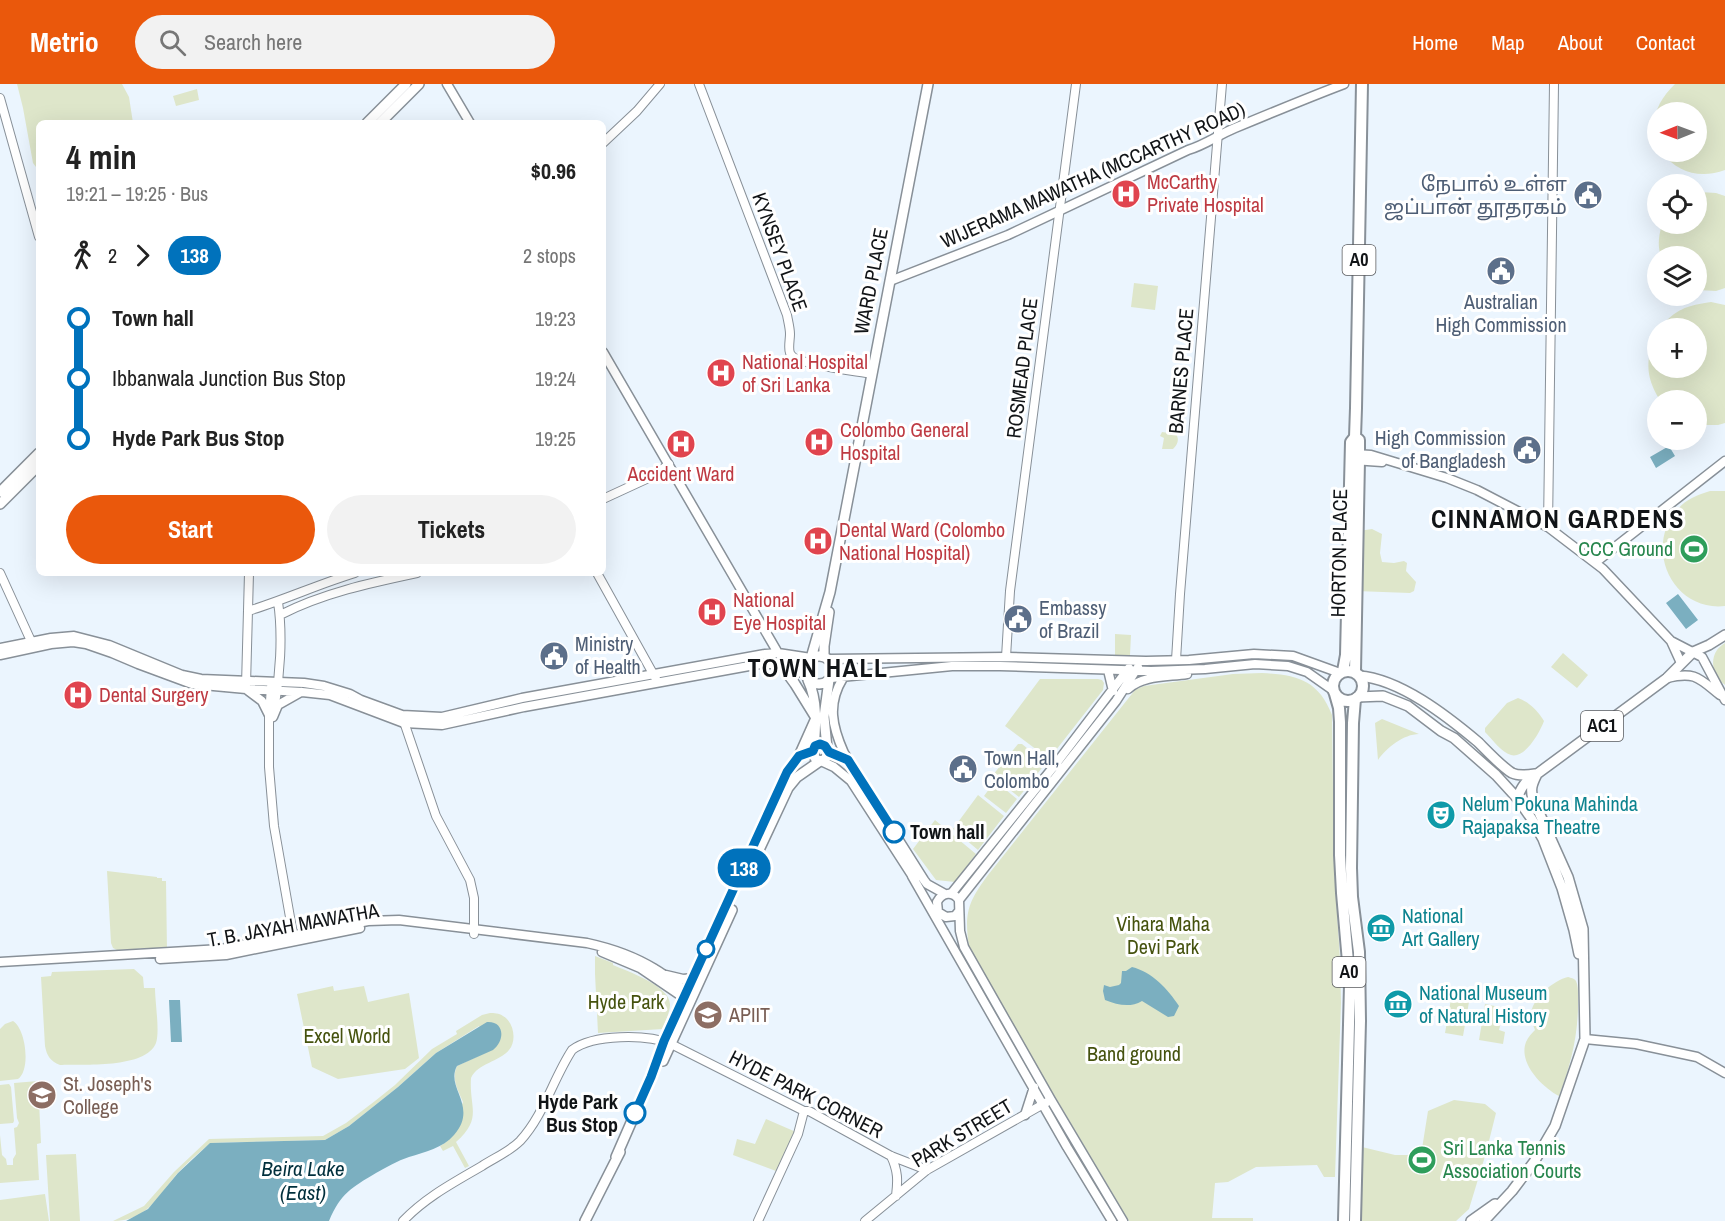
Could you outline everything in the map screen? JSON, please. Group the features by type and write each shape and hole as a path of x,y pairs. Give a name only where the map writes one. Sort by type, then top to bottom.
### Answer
{"highway":[{"name":"HORTON PLACE","path":"1357,674 1355,457 1351,442 1355,437 1358,363 1362,84"},
{"name":"HORTON PLACE","path":"1341,672 1346,644 1355,457"},
{"path":"1341,672 1351,671 1357,674"},
{"name":"A0","path":"1341,672 1334,681 1334,692 1340,722 1340,855 1350,985 1344,1221"},
{"name":"A0","path":"1355,1221 1360,1001 1359,952 1351,868 1353,723 1356,698 1361,694 1363,684 1357,674"},
{"path":"1334,692 1346,701 1356,698"}],"main road":[{"path":"370,120 406,84"},
{"path":"383,120 419,84"},
{"path":"447,84 468,120"},
{"name":"WARD PLACE","path":"811,658 830,592 928,84"},
{"name":"WIJERAMA MAWATHA (MCCARTHY ROAD)","path":"890,281 977,248 1188,150 1204,146 1218,136 1292,103 1344,84"},
{"path":"606,357 778,653"},
{"path":"0,492 36,456"},
{"path":"1355,457 1400,464 1447,478 1477,490 1548,526 1596,562 1671,641 1681,663"},
{"path":"1596,562 1725,460"},
{"path":"0,504 36,468"},
{"name":"WARD PLACE","path":"826,658 824,646 830,592"},
{"name":"AC1","path":"1537,774 1667,678 1693,652 1725,635"},
{"path":"0,648 31,641 74,636 109,645 182,675 246,686 262,701 271,716 278,705 302,692"},
{"path":"1671,641 1702,657 1725,699"},
{"path":"0,655 51,644 73,642 96,647 192,684 274,686 304,683 324,686 350,694 403,719 442,717 522,698 778,653 811,658 819,656 826,658 1006,657 1136,661 1254,654 1293,656 1341,672"},
{"path":"811,658 805,665 806,677 814,696 816,718 814,758 825,755 848,760"},
{"path":"825,755 824,717 832,666 826,658"},
{"path":"1116,701 1136,661"},
{"path":"274,686 330,695 403,719 442,725 524,707 760,664 782,666 806,677 812,683 821,685 830,679 876,672 952,666 1132,671 1205,669 1255,664 1288,666 1307,672 1334,692"},
{"path":"782,666 816,718"},
{"path":"1112,1221 964,947 960,931 959,900 1116,701 1131,686 1140,681 1191,674 1205,669"},
{"path":"1108,670 1113,691"},
{"path":"936,906 939,898 948,894 1113,691 1132,671"},
{"path":"1357,674 1388,682 1422,700 1466,733 1513,774 1537,774"},
{"path":"1667,678 1687,675 1697,677 1725,699"},
{"path":"843,678 835,689 832,718 838,739 848,760 927,884 959,900"},
{"path":"1356,698 1383,696 1408,706 1454,738 1517,798 1543,839 1562,888 1582,961 1585,1039 1555,1126 1534,1162 1507,1197 1484,1221"},
{"path":"689,997 693,978 787,772 799,756 816,718"},
{"path":"799,756 820,744 834,766 851,781 912,876 1034,1087 1047,1102 1123,1221"},
{"path":"585,1221 788,788 797,777 825,755"},
{"path":"1503,783 1511,780 1513,774"},
{"path":"1517,798 1527,779 1537,774"},
{"path":"1537,774 1531,785 1531,791 1568,877 1582,930 1584,953 1582,961"},
{"path":"1551,860 1563,865"},
{"path":"912,876 940,914 946,918 956,952"},
{"path":"946,918 955,916 959,911"},
{"name":"T. B. JAYAH MAWATHA","path":"0,966 226,955 377,920 399,920 598,951 640,968 689,997"},
{"name":"T. B. JAYAH MAWATHA","path":"474,932 601,946 642,962 663,974"},
{"name":"T. B. JAYAH MAWATHA","path":"0,962 187,952 293,938"},
{"path":"663,974 689,997"},
{"path":"663,974 683,979 693,978"},
{"path":"1585,1039 1636,1044 1697,1057 1725,1073"},
{"path":"1025,1115 1034,1087"},
{"path":"1471,1221 1507,1197"}],"street":[{"path":"606,140 637,111 660,84"},
{"name":"KYNSEY PLACE","path":"699,84 787,315 791,355 809,363 872,374"},
{"name":"ROSMEAD PLACE","path":"1006,657 1010,591 1076,84"},
{"name":"BARNES PLACE","path":"1176,660 1215,147 1222,84"},
{"path":"1548,526 1554,84"},
{"path":"0,98 36,226"},
{"path":"0,132 8,128"},
{"path":"606,499 655,475 669,464"},
{"path":"0,573 31,641"},
{"path":"246,686 249,576"},
{"path":"248,611 347,576"},
{"path":"280,615 299,605 351,588 404,576"},
{"path":"599,576 657,683"},
{"path":"278,602 280,615 269,767 274,826 293,938"},
{"path":"403,719 436,816 470,880 474,898 474,932"},
{"path":"403,1221 434,1194 504,1153 529,1131 570,1053 577,1046 622,1038 655,1038 667,1042"},
{"name":"HYDE PARK CORNER","path":"667,1042 804,1111 809,1111 891,1156 927,1170"},
{"name":"PARK STREET","path":"865,1221 927,1170 1047,1102"},
{"path":"758,1221 798,1134 804,1111"},
{"path":"891,1156 897,1167 899,1178 896,1196"}],"green space":[{"path":"17,84 122,84 129,97 133,120 36,120 36,167 33,163"},
{"path":"1675,84 1725,84 1725,170 1698,174 1682,169 1672,162 1707,162 1707,102 1661,102"},
{"path":"197,89 199,100 176,106 173,96"},
{"path":"1707,192 1725,196 1725,288 1707,291 1707,246 1659,246 1660,234 1707,234"},
{"path":"1134,283 1158,286 1155,310 1131,307"},
{"path":"1707,303 1725,305 1725,423 1718,425 1707,425 1707,390 1655,390 1650,378 1707,378 1707,318 1669,318 1682,309 1691,306 1707,306"},
{"path":"1162,432 1176,434 1178,442 1173,449 1162,449 1164,438 1160,436"},
{"name":"CCC Ground","path":"1710,491 1725,491 1725,606 1706,605 1690,599 1668,574 1664,558 1663,541 1668,524 1678,509 1688,500"},
{"path":"1372,529 1382,534 1380,553 1382,562 1404,561 1407,563 1406,571 1416,582 1414,591 1410,593 1356,591 1359,531"},
{"path":"1115,634 1131,635 1130,655 1115,655"},
{"path":"1725,643 1725,685 1716,674 1713,659 1717,650"},
{"path":"1563,653 1588,675 1577,688 1551,667"},
{"name":"Vihara Maha Devi Park","path":"1233,674 1285,675 1313,686 1332,715 1334,867 1341,1003 1335,1177 1324,1177 1317,1165 1256,1167 1228,1182 1215,1183 1212,1218 1253,1218 1253,1221 1129,1221 969,947 967,925 969,908 988,875 1135,690 1144,686"},
{"path":"1040,679 1098,679 1104,683 1103,690 1049,759 1005,726"},
{"path":"1518,698 1533,707 1544,721 1527,749 1522,753 1511,755 1497,745 1485,732 1485,728 1507,703"},
{"path":"1382,719 1419,734 1407,736 1396,742 1378,760 1375,723"},
{"path":"1018,744 1022,744 1045,764 1019,797 992,776"},
{"path":"995,781 1017,799 1006,813 984,796"},
{"path":"978,795 1004,816 978,850 953,829"},
{"path":"935,820 976,854 955,882 936,880 913,849"},
{"path":"107,871 157,877 166,881 167,951 151,952 151,948 117,950 113,948"},
{"name":"Hyde Park","path":"595,956 647,980 663,992 670,1005 663,1029 598,1033"},
{"path":"134,969 143,977 144,988 155,988 157,1038 150,1051 140,1057 112,1063 60,1065 51,1060 45,1046 41,977 51,976 52,972"},
{"path":"1568,977 1574,979 1577,984 1577,1021 1571,1059 1559,1096 1533,1074 1525,1058 1524,1050 1527,1040 1535,1030 1531,1015 1535,1003 1550,986"},
{"name":"Excel World","path":"333,986 334,991 364,986 368,1002 409,993 419,1058 405,1069 338,1079 312,1067 297,994"},
{"path":"1451,999 1469,1002 1463,1036 1445,1033"},
{"path":"1485,1004 1509,1009 1506,1023 1501,1022 1499,1030 1505,1032 1503,1044 1479,1040"},
{"path":"500,1014 507,1019 514,1037 505,1054 478,1069 471,1078 472,1119 464,1134 456,1142 469,1166 465,1168 453,1146 443,1151 440,1146 446,1142 463,1102 455,1080 457,1066 493,1049 479,1026 436,1053 349,1126 325,1140 211,1143 176,1175 150,1207 134,1217 113,1221 144,1206 174,1172 209,1139 323,1136 346,1123 375,1101 432,1049 457,1034 456,1031 482,1015"},
{"path":"13,1021 24,1040 25,1067 18,1079 0,1081 0,1029"},
{"path":"38,1081 41,1143 37,1144 39,1180 0,1183 0,1135 2,1155 7,1165 13,1165 16,1154 14,1128 19,1123 14,1083"},
{"path":"9,1084 14,1121 0,1124 0,1085"},
{"name":"Sri Lanka Tennis Association Courts","path":"1454,1100 1485,1104 1496,1113 1469,1209 1456,1221 1359,1221 1362,1147 1395,1155 1421,1155 1428,1111"},
{"path":"766,1119 796,1132 776,1171 733,1155 737,1139 755,1144"},
{"path":"76,1154 80,1221 50,1221 46,1155"},
{"path":"45,1194 49,1221 0,1221 0,1200"}],"water":[{"path":"1662,450 1671,450 1675,456 1656,468 1650,457"},
{"path":"1678,594 1698,620 1686,629 1666,603"},
{"path":"1132,967 1153,977 1170,993 1179,1006 1174,1016 1168,1017 1142,1001 1124,1005 1105,1000 1104,985 1110,987 1119,985 1122,971"},
{"path":"169,1000 180,1000 182,1042 171,1042"},
{"name":"Beira Lake (East)","path":"487,1022 500,1028 500,1042 493,1050 457,1066 454,1074 463,1106 463,1115 461,1125 454,1135 439,1146 396,1162 360,1183 343,1197 329,1221 126,1221 148,1209 178,1173 210,1143 325,1140 349,1126 436,1053"}],"bus line":[{"name":"138","path":"635,1113 664,1041 787,772 799,756 813,751 815,746 820,744 825,746 829,752 848,760 894,832"}],"place":[{"name":"McCarthy Private Hospital","path":"1126,194"},
{"name":"நேபால் உள்ள ஜப்பான் தூதரகம்","path":"1588,195"},
{"name":"Australian High Commission","path":"1501,271"},
{"name":"National Hospital of Sri Lanka","path":"721,373"},
{"name":"Colombo General Hospital","path":"819,442"},
{"name":"Accident Ward","path":"681,444"},
{"name":"High Commission of Bangladesh","path":"1527,450"},
{"name":"Dental Ward (Colombo National Hospital)","path":"818,541"},
{"name":"CCC Ground","path":"1694,549"},
{"name":"National Eye Hospital","path":"712,612"},
{"name":"Embassy of Brazil","path":"1018,619"},
{"name":"Ministry of Health","path":"554,656"},
{"name":"Dental Surgery","path":"78,695"},
{"name":"Town Hall, Colombo","path":"963,769"},
{"name":"Nelum Pokuna Mahinda Rajapaksa Theatre","path":"1441,815"},
{"name":"Town hall","path":"894,832"},
{"name":"National Art Gallery","path":"1381,928"},
{"name":"National Museum of Natural History","path":"1398,1004"},
{"name":"APIIT","path":"708,1015"},
{"name":"St. Joseph's College","path":"42,1095"},
{"name":"Hyde Park Bus Stop","path":"635,1113"},
{"name":"Sri Lanka Tennis Association Courts","path":"1422,1160"}],"district":[{"name":"CINNAMON GARDENS","path":"1558,519"},
{"name":"TOWN HALL","path":"818,668"}],"park label":[{"name":"Band ground","path":"1134,1054"}]}
